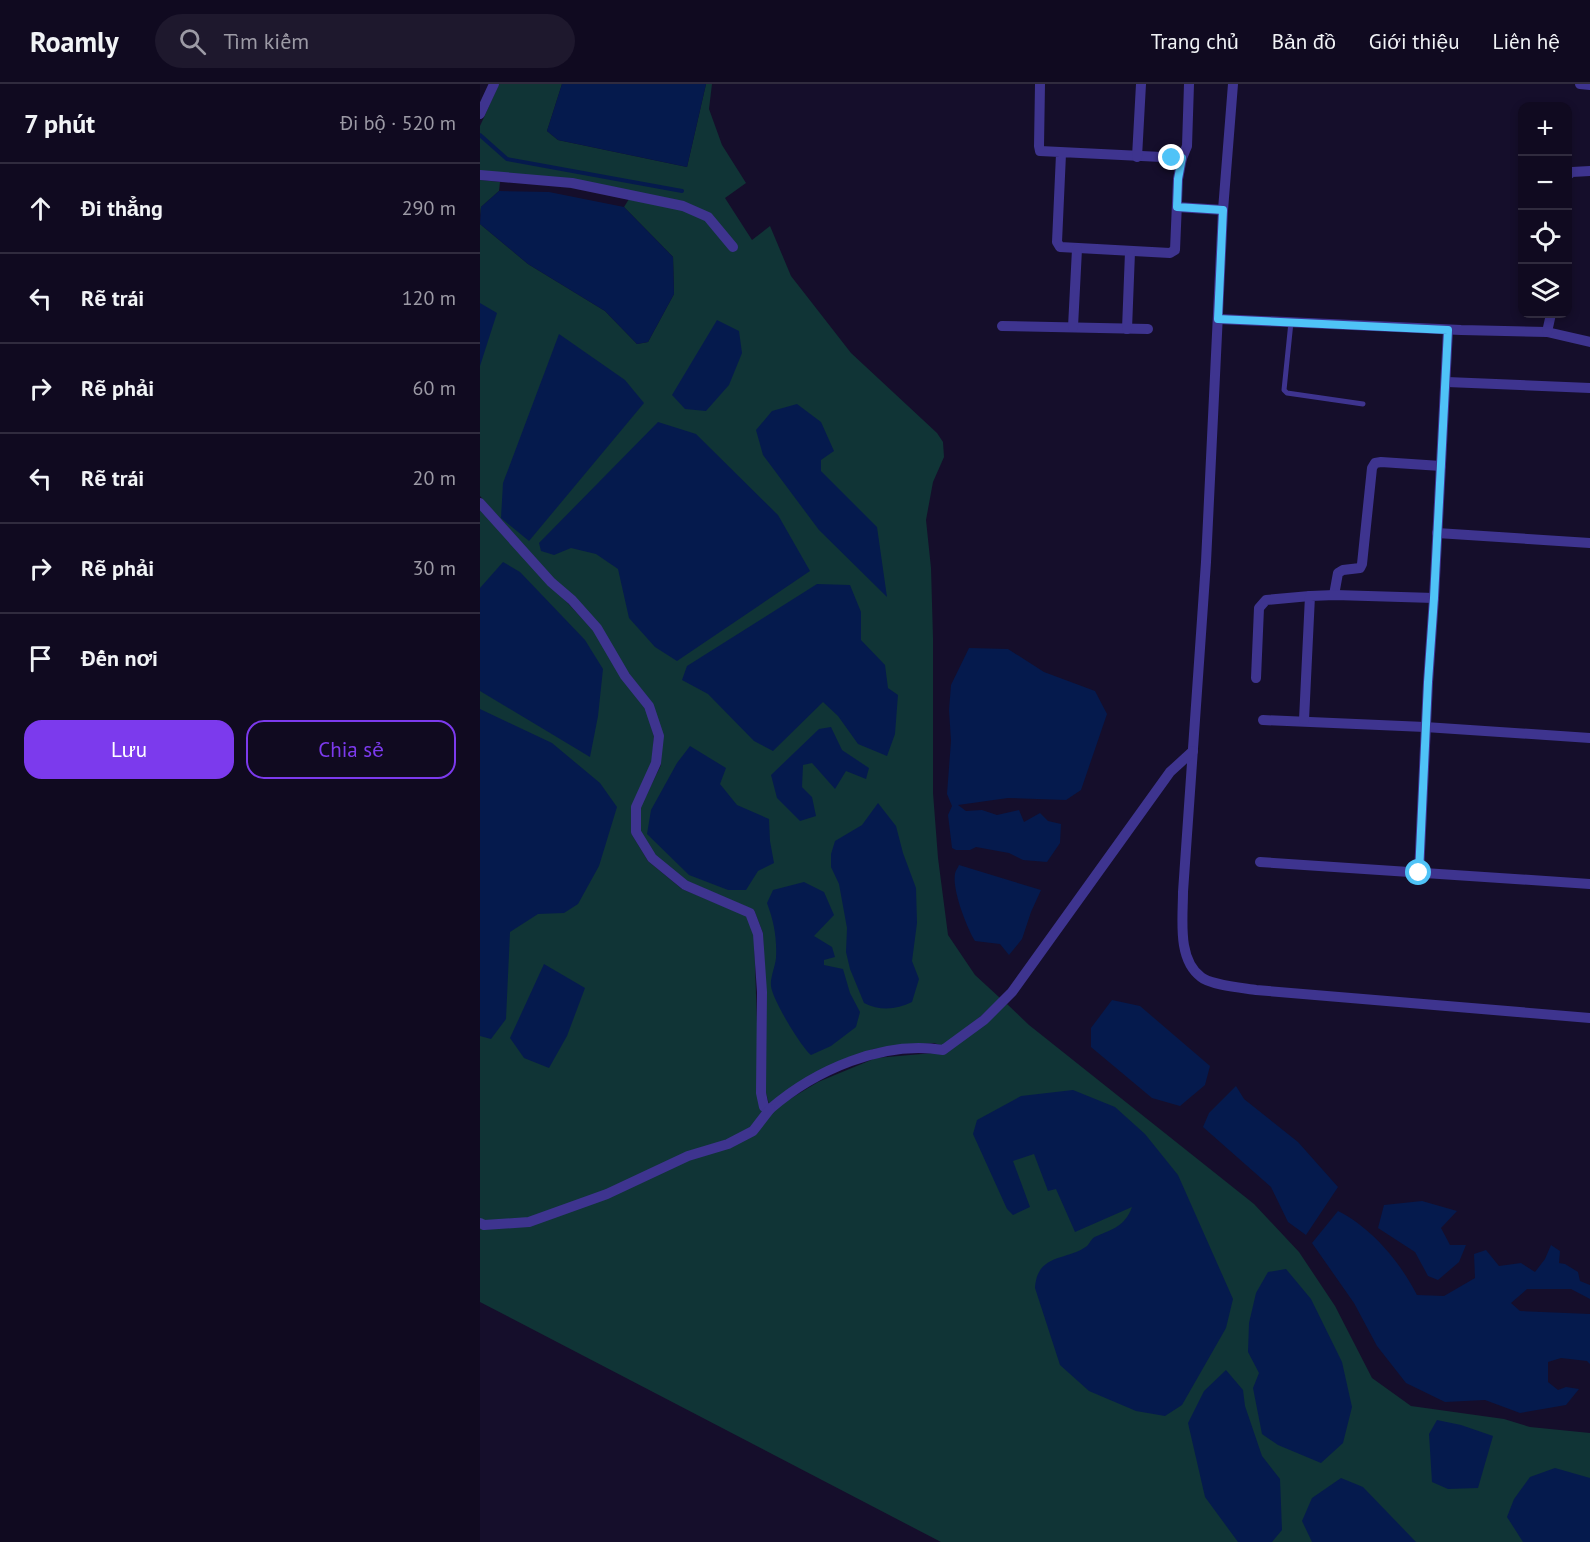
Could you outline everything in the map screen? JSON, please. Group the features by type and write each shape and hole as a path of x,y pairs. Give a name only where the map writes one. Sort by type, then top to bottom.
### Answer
{"street":[{"path":"480,114 494,84"},
{"path":"1040,84 1039,146 1041,151 1061,154 1182,158"},
{"path":"1137,157 1141,84"},
{"path":"1061,154 1057,242 1060,247 1170,253 1175,250 1178,179 1187,146 1189,84"},
{"path":"1233,84 1223,210 1206,562 1183,892 1183,934 1187,961 1202,978 1256,990 1590,1018"},
{"path":"1580,84 1590,85"},
{"path":"1572,172 1590,171"},
{"path":"480,175 572,183 683,206 708,216 733,247"},
{"path":"1177,207 1223,210"},
{"path":"1073,327 1077,249"},
{"path":"1127,329 1130,252"},
{"path":"1547,332 1550,318"},
{"path":"1218,319 1448,330 1547,332 1590,342"},
{"path":"1002,326 1148,329"},
{"path":"1419,873 1448,330"},
{"path":"1446,382 1590,388"},
{"path":"1334,595 1338,573 1343,570 1360,568 1362,564 1372,468 1375,463 1441,466"},
{"path":"480,503 551,582 572,600 597,628 625,676 649,706 659,736 656,763 636,807 636,832 652,858 685,885 750,913 758,934 759,946 762,1024 761,1093 764,1107 770,1109"},
{"path":"1437,533 1590,543"},
{"path":"1256,678 1260,608 1262,602 1266,600 1334,595 1434,598"},
{"path":"1304,720 1310,596"},
{"path":"1263,720 1304,720 1590,738"},
{"path":"480,1223 484,1225 529,1222 607,1194 688,1156 729,1144 753,1131 770,1109 815,1078 875,1053 933,1048 944,1050 984,1020 1012,992 1170,772 1192,751"},
{"path":"1260,862 1590,884"}],"lane":[{"path":"1291,322 1284,390 1287,393 1363,404"}],"green space":[{"path":"499,84 562,84 547,131 558,140 687,167 706,84 712,84 709,109 722,145 746,183 725,198 752,240 770,226 791,276 851,353 937,433 943,442 944,457 933,482 926,520 931,568 933,793 938,858 948,935 975,975 1000,998 943,1046 934,1043 873,1049 769,1104 766,1093 763,933 754,910 687,881 655,856 640,831 640,808 661,765 653,704 554,579 480,496 480,224 528,264 605,311 637,344 648,342 674,294 673,257 624,207 629,199 673,200 480,171 480,126"},
{"path":"480,180 500,182 499,191 481,207 480,216"},
{"path":"480,510 594,631 646,709 654,737 652,762 631,833 648,861 682,889 747,916 754,936 760,1110 785,1102 818,1082 876,1058 933,1053 1007,1004 1029,1025 1254,1204 1299,1252 1335,1306 1372,1378 1411,1406 1504,1419 1530,1427 1590,1433 1590,1542 941,1542 480,1302"}],"water":[{"path":"562,84 706,84 687,167 558,140 547,131"},
{"path":"499,191 549,192 624,207 673,257 674,294 648,342 637,344 605,311 528,264 480,224 481,207"},
{"path":"480,303 497,313 480,366"},
{"path":"717,320 739,331 742,353 729,385 706,411 685,409 672,395"},
{"path":"559,334 625,380 644,403 529,541 501,518 503,483"},
{"path":"797,404 821,422 834,451 821,460 821,471 877,527 887,597 819,530 763,455 756,430 772,411"},
{"path":"658,422 696,434 778,515 810,571 677,661 655,647 629,618 618,569 596,554 571,548 554,555 541,551 539,543"},
{"path":"503,562 520,572 585,640 603,669 598,716 590,757 480,691 480,588"},
{"path":"817,584 850,585 861,612 861,640 885,665 888,688 898,695 895,734 887,756 858,744 838,716 823,702 773,751 754,741 708,694 682,680 687,666"},
{"path":"969,648 1008,649 1044,672 1095,691 1107,714 1081,790 1066,800 1008,798 958,805 966,811 982,810 997,815 1019,810 1024,822 1040,813 1048,821 1061,824 1060,843 1047,862 1023,860 1009,853 976,847 970,850 952,848 948,815 952,806 947,794 951,741 949,710 951,685"},
{"path":"480,709 552,743 600,783 617,807 599,866 578,904 564,913 538,914 510,932 506,1019 491,1039 480,1036"},
{"path":"831,727 842,750 869,768 866,779 846,771 835,789 812,763 803,765 802,787 812,797 816,816 800,821 777,798 771,775 819,729"},
{"path":"690,746 726,768 720,784 737,805 769,819 774,863 758,871 746,890 728,890 689,875 647,834 651,810 677,763"},
{"path":"878,803 896,826 916,888 917,923 912,961 919,979 912,1002 900,1007 888,1008 864,1003 850,969 846,952 847,928 839,884 831,867 831,854 835,841 862,825"},
{"path":"959,865 1041,890 1022,939 1009,955 1000,944 975,941 958,899 955,873"},
{"path":"804,882 824,892 834,915 814,936 832,947 835,957 824,960 824,965 843,969 850,993 860,1012 856,1027 831,1046 811,1055 788,1022 773,992 771,983 776,944 767,903 773,890"},
{"path":"544,964 585,988 567,1036 549,1068 524,1058 510,1038"},
{"path":"1112,1000 1140,1006 1210,1066 1205,1085 1180,1106 1152,1098 1091,1047 1091,1028"},
{"path":"1236,1086 1244,1099 1298,1142 1338,1187 1306,1235 1288,1222 1271,1187 1203,1127 1209,1113"},
{"path":"1073,1090 1115,1107 1145,1134 1178,1175 1233,1299 1226,1328 1182,1405 1165,1416 1136,1411 1089,1391 1060,1365 1035,1288 1037,1277 1047,1263 1079,1251 1095,1237 1118,1226 1126,1219 1132,1207 1075,1232 1056,1189 1048,1191 1034,1154 1013,1161 1030,1207 1013,1215 1007,1209 973,1134 977,1120 1021,1096"},
{"path":"1422,1201 1457,1211 1441,1228 1450,1245 1466,1245 1459,1262 1438,1280 1428,1276 1415,1252 1378,1228 1384,1205"},
{"path":"1338,1211 1362,1227 1384,1247 1402,1270 1417,1295 1444,1296 1475,1278 1474,1254 1486,1250 1499,1266 1521,1263 1535,1272 1545,1259 1551,1245 1560,1251 1559,1263 1578,1272 1580,1281 1590,1285 1590,1299 1571,1289 1527,1289 1511,1303 1520,1311 1590,1314 1590,1364 1587,1361 1561,1358 1548,1362 1548,1382 1558,1390 1566,1387 1579,1389 1566,1405 1520,1413 1485,1400 1445,1402 1406,1383 1377,1346 1354,1303 1312,1243"},
{"path":"1286,1269 1311,1299 1342,1362 1352,1407 1343,1443 1321,1463 1278,1445 1262,1434 1253,1388 1259,1373 1248,1352 1249,1323 1256,1293 1268,1272"},
{"path":"1226,1370 1243,1390 1245,1406 1262,1456 1280,1479 1282,1530 1272,1542 1238,1542 1205,1497 1188,1423 1204,1391"},
{"path":"1437,1420 1493,1436 1478,1488 1448,1489 1432,1482 1429,1434"},
{"path":"1555,1468 1590,1478 1590,1542 1523,1542 1507,1517 1514,1499 1530,1477"},
{"path":"1341,1478 1363,1487 1416,1542 1312,1542 1302,1521 1312,1498"}],"waterway":[{"path":"480,135 507,159 682,191"}],"route":[{"path":"1172,158 1182,158 1178,179 1177,207 1223,210 1218,319 1448,330 1419,873"}]}
